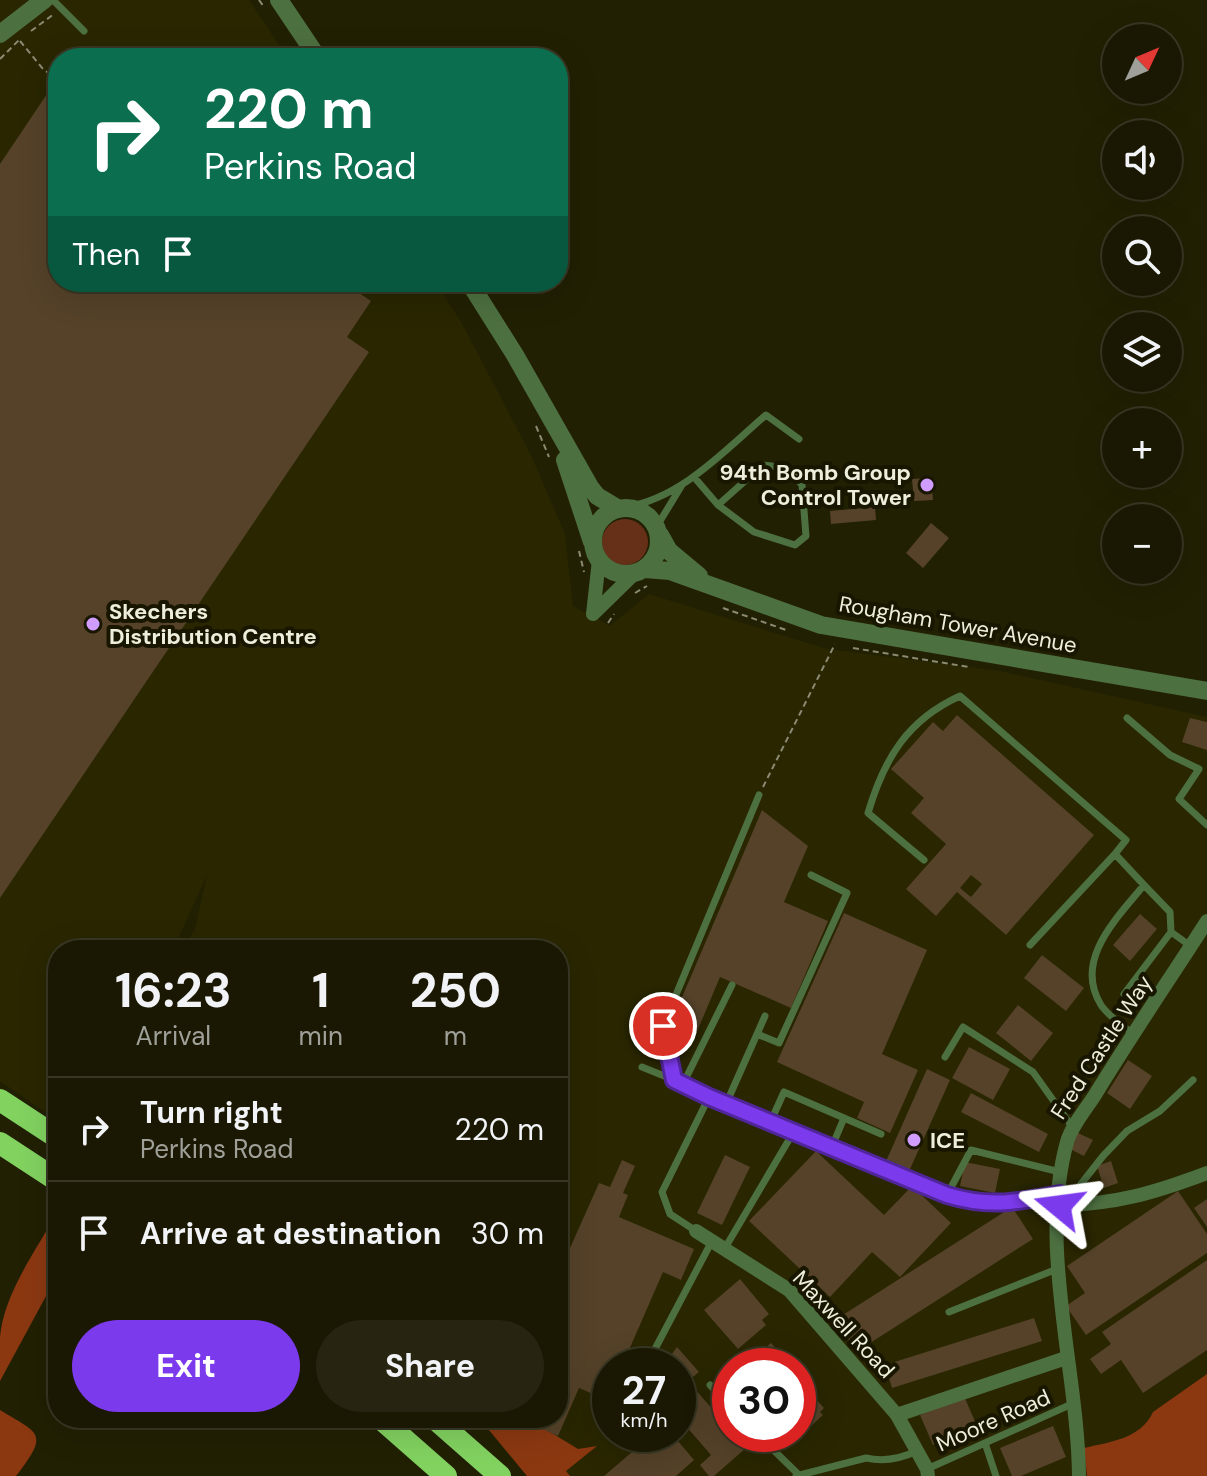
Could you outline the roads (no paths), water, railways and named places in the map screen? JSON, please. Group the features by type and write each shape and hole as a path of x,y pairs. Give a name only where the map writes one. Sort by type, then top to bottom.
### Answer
{"highway":[{"path":"0,1100 48,1131"},
{"path":"0,1143 48,1174"},
{"path":"391,1428 446,1476"},
{"path":"445,1428 500,1476"}],"street":[{"path":"279,0 311,48"},
{"path":"0,34 52,5"},
{"path":"475,292 597,496 622,508 644,512 658,531 657,554 593,614 590,552 562,442"},
{"path":"590,552 596,527 608,512 622,508"},
{"name":"Rougham Tower Avenue","path":"658,531 669,551 707,584"},
{"path":"590,552 615,572 640,571"},
{"name":"Rougham Tower Avenue","path":"640,571 670,571 821,625 1207,691"},
{"name":"Fred Castle Way","path":"1079,1476 1059,1269 1060,1200 1068,1140 1203,926"},
{"path":"663,1026 678,1082 831,1149 975,1203 1060,1200 1076,1205 1146,1196 1207,1173"},
{"name":"Maxwell Road","path":"696,1231 789,1290 897,1415 927,1472"},
{"path":"897,1415 1066,1358"}],"lane":[{"path":"53,0 52,5 84,31"},
{"path":"622,508 644,503 682,485 766,415 799,439"},
{"path":"694,477 718,505 754,532 795,545 806,536 802,485 787,468 763,465 718,505"},
{"path":"658,531 682,485"},
{"path":"924,860 868,813 880,774 906,734 936,707 960,696 1126,840 1030,945"},
{"path":"1127,718 1166,753 1199,769 1179,799 1207,825"},
{"path":"663,1026 759,795"},
{"path":"1115,854 1170,912 1171,932 1124,994"},
{"path":"757,1034 779,1043 847,893 811,875"},
{"path":"1134,1035 1102,1006 1092,963 1103,935 1144,885"},
{"path":"1171,932 1192,947"},
{"path":"642,1067 678,1082 732,985"},
{"path":"726,1104 765,1016"},
{"path":"945,1057 963,1027 1033,1072 1074,1129"},
{"path":"1076,1205 1081,1184 1111,1148 1127,1131 1160,1111 1193,1080"},
{"path":"770,1123 784,1092 881,1134"},
{"path":"696,1231 670,1214 662,1192 709,1097"},
{"path":"831,1149 844,1118"},
{"path":"657,1348 718,1245 793,1133"},
{"path":"947,1195 971,1150 1063,1172"},
{"path":"949,1312 1059,1269"},
{"name":"Moore Road","path":"927,1472 1074,1403"},
{"path":"985,1443 996,1476"},
{"path":"774,1452 796,1475 866,1458 877,1461 901,1458 917,1451"}],"place":[{"name":"94th Bomb Group Control Tower","path":"927,485"},
{"name":"Skechers Distribution Centre","path":"93,624"},
{"name":"ICE","path":"914,1140"}]}
